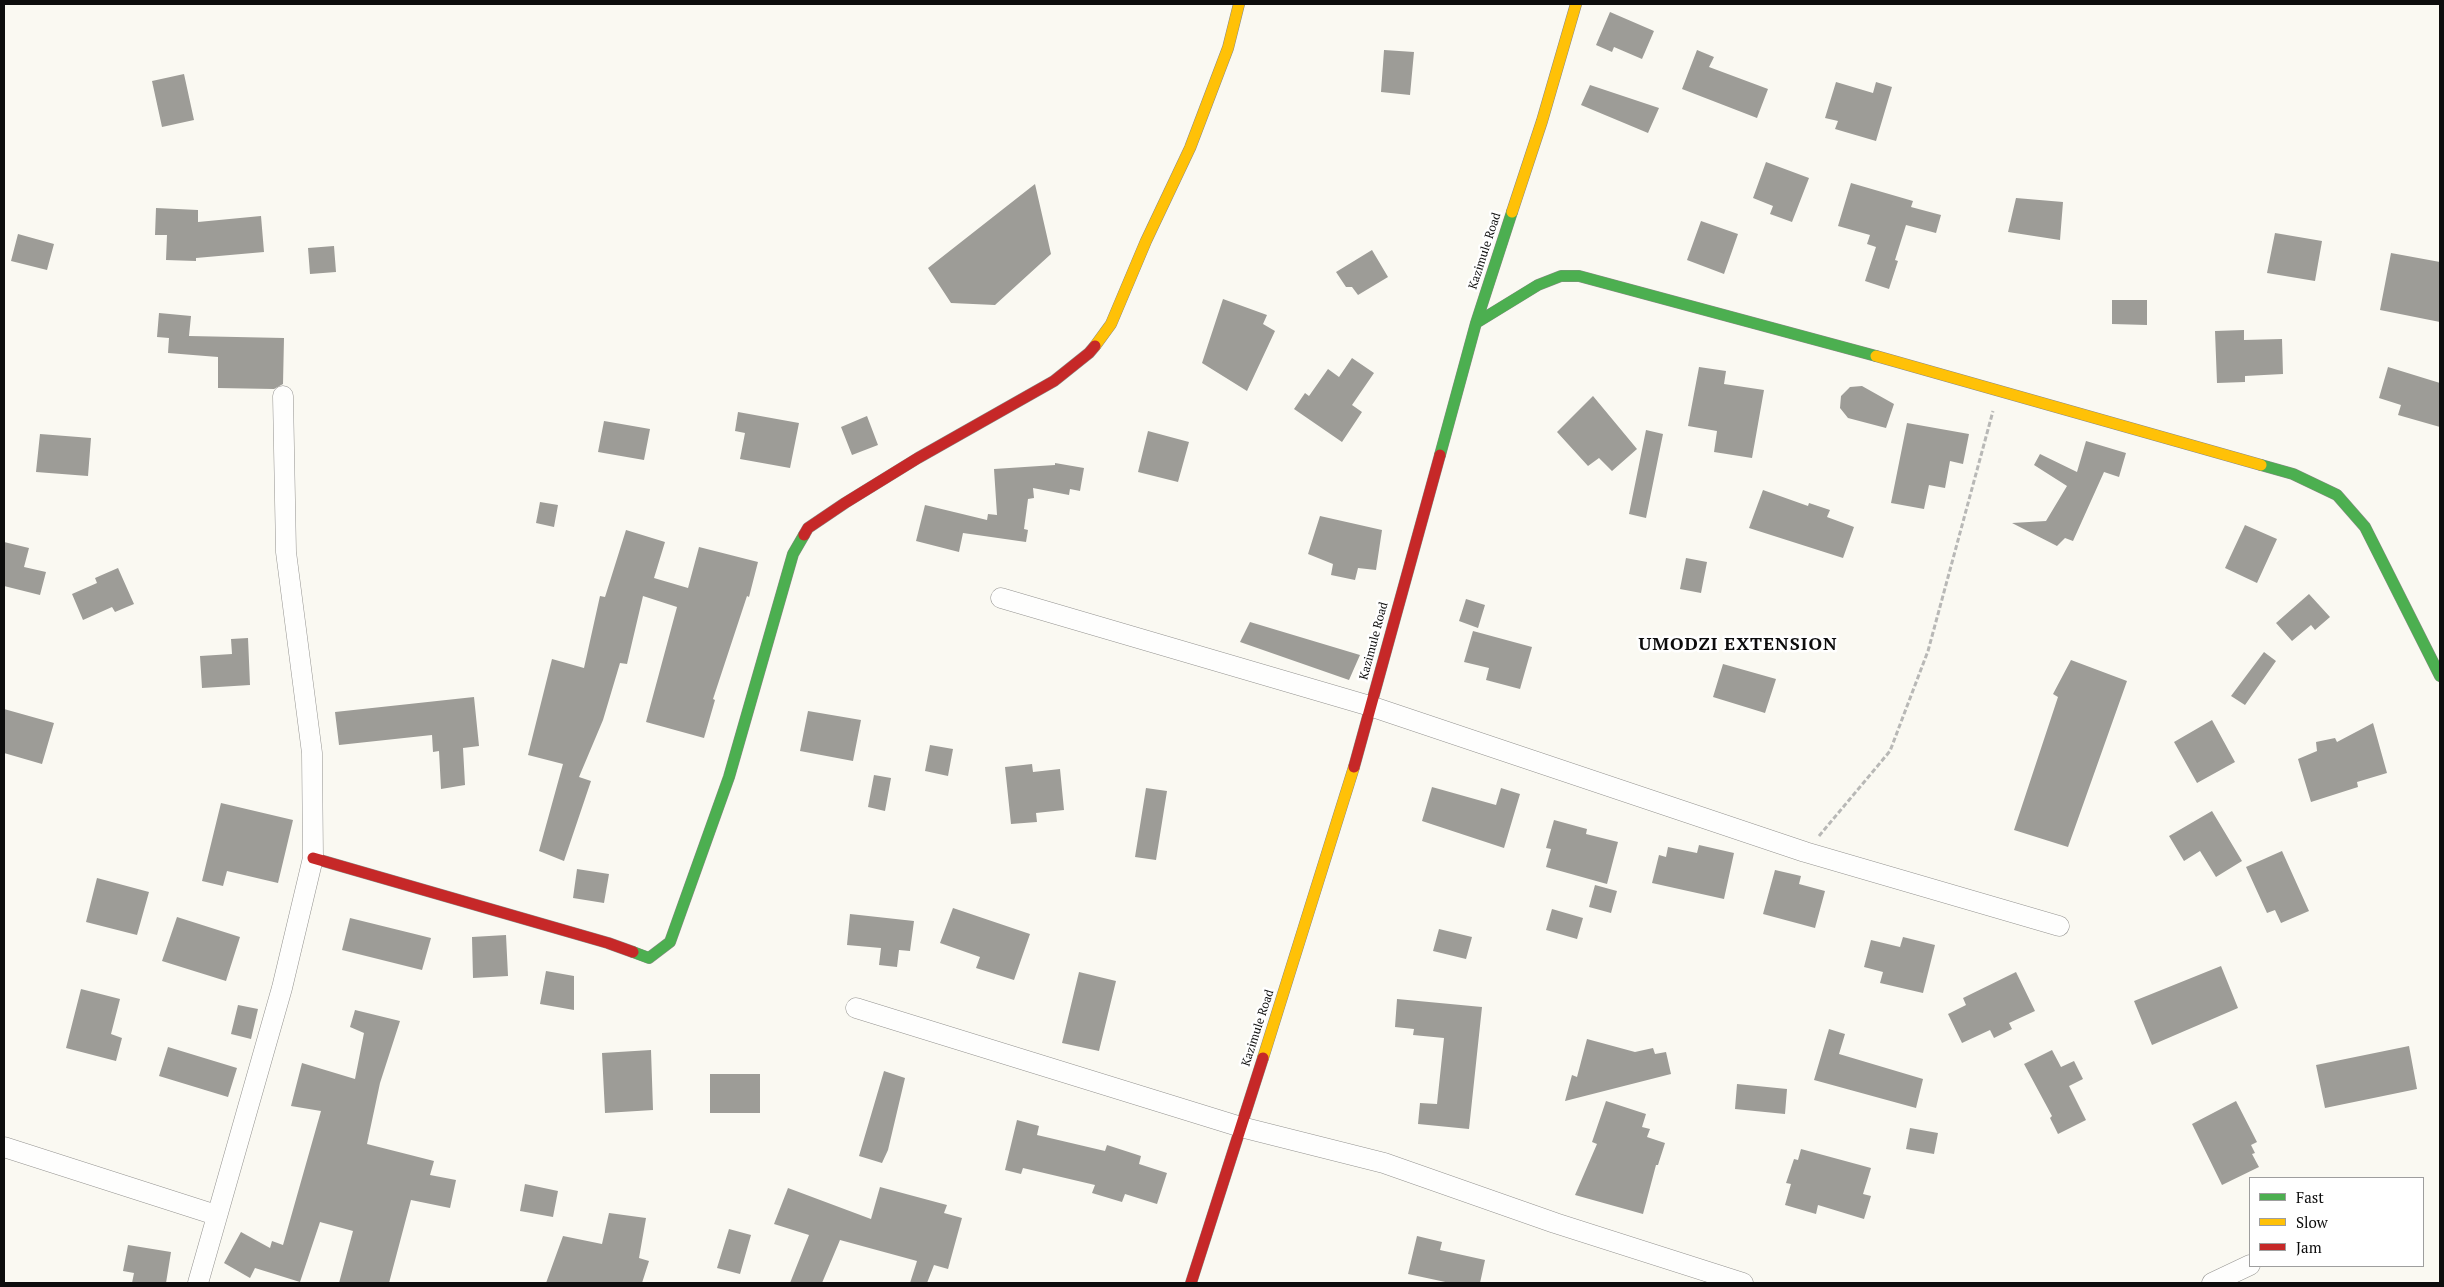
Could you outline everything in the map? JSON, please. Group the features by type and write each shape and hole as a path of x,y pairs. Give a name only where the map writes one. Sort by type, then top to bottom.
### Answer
{"street":[{"path":"313,858 608,943 649,958 670,942 729,777 793,554 800,540 808,528 845,503 918,458 1054,381 1089,353 1111,324 1146,241 1190,148 1228,48 1239,4"},
{"name":"Kazimule Road","path":"1191,1283 1346,795 1476,323 1542,121 1576,4"},
{"path":"1476,323 1538,285 1561,276 1579,276 1999,389 2293,474 2337,495 2365,527 2440,676"},
{"path":"198,1283 282,988 313,858 312,753 286,552 283,396"},
{"path":"1001,598 1370,706 1805,852 2059,926"},
{"path":"856,1008 1241,1127 1384,1163 1555,1223 1743,1283"},
{"path":"4,1146 216,1215"},
{"path":"2212,1283 2249,1265"}],"path":[{"path":"1805,852 1890,751 1928,650 1999,389"}],"building":[{"path":"1610,12 1654,31 1642,59 1614,47 1612,52 1596,45"},
{"path":"1384,50 1414,52 1410,95 1381,92"},
{"path":"1697,50 1714,57 1709,67 1768,89 1757,118 1682,89"},
{"path":"184,74 194,120 162,127 152,81"},
{"path":"1836,82 1873,93 1876,82 1892,87 1876,141 1835,129 1838,121 1825,118"},
{"path":"1590,85 1659,108 1648,133 1581,105"},
{"path":"1766,162 1809,178 1792,222 1770,214 1773,206 1753,198"},
{"path":"1851,183 1913,201 1911,207 1941,215 1936,233 1906,225 1895,260 1898,261 1889,289 1865,281 1876,247 1867,244 1870,235 1838,226"},
{"path":"1035,184 1051,254 995,305 951,303 928,268"},
{"path":"2016,198 2063,202 2060,240 2008,232"},
{"path":"156,208 198,210 198,222 261,216 264,252 196,258 196,261 166,260 167,235 155,235"},
{"path":"1701,221 1738,234 1724,274 1687,260"},
{"path":"2275,233 2322,241 2315,281 2267,273"},
{"path":"18,234 54,244 47,270 11,261"},
{"path":"334,246 336,272 310,274 308,248"},
{"path":"1372,250 1388,277 1358,295 1352,287 1346,287 1336,272"},
{"path":"2391,253 2440,262 2440,322 2380,310"},
{"path":"1223,299 1267,315 1263,324 1275,331 1247,391 1202,363"},
{"path":"2112,300 2147,300 2147,325 2112,324"},
{"path":"159,313 191,316 189,336 284,338 283,384 274,389 218,388 218,357 168,353 169,338 157,337"},
{"path":"2244,330 2244,340 2282,339 2283,374 2245,376 2245,382 2217,383 2215,331"},
{"path":"1352,358 1374,373 1352,405 1362,412 1342,442 1294,409 1305,393 1309,396 1328,369 1339,377"},
{"path":"1699,367 1726,371 1724,384 1764,390 1752,458 1714,452 1717,431 1688,426"},
{"path":"2388,367 2440,383 2440,427 2398,415 2401,405 2379,398"},
{"path":"1862,386 1894,404 1886,428 1848,418 1840,408 1841,396 1850,387"},
{"path":"1593,396 1637,449 1612,471 1599,458 1588,466 1557,432"},
{"path":"738,412 799,423 790,468 740,459 745,433 735,431"},
{"path":"867,416 878,445 852,455 841,427"},
{"path":"604,421 650,429 644,460 598,452"},
{"path":"1907,423 1969,434 1963,464 1950,461 1945,488 1929,485 1924,509 1891,503"},
{"path":"1646,430 1663,434 1646,518 1629,514"},
{"path":"1148,431 1189,442 1178,482 1138,472"},
{"path":"40,434 91,438 88,476 36,472"},
{"path":"2086,441 2126,453 2119,477 2104,472 2073,541 2065,538 2057,546 2012,523 2046,521 2067,486 2034,465 2040,454 2077,472"},
{"path":"1055,463 1084,468 1080,491 1070,489 1069,495 1033,488 1034,498 1028,499 1024,529 1028,530 1026,542 963,533 959,552 916,541 925,505 987,520 988,514 997,515 994,469 1055,465"},
{"path":"1763,490 1808,506 1809,503 1830,510 1827,517 1854,527 1843,558 1749,528"},
{"path":"540,502 558,505 554,527 536,523"},
{"path":"1320,516 1382,530 1376,570 1358,568 1355,580 1331,575 1333,564 1308,554"},
{"path":"2245,525 2277,539 2257,583 2225,568"},
{"path":"626,530 665,542 654,578 688,588 699,547 758,562 749,597 747,596 713,699 715,700 704,738 646,722 677,607 643,596 627,664 620,663 603,720 579,777 591,781 564,861 539,851 563,764 528,755 552,659 584,668 600,596 605,597"},
{"path":"4,542 29,548 24,567 46,572 40,595 4,586"},
{"path":"1686,558 1707,562 1701,593 1680,589"},
{"path":"118,568 134,604 115,612 112,607 83,620 72,594 97,583 95,578"},
{"path":"2309,594 2330,617 2315,630 2311,625 2292,641 2276,623"},
{"path":"1466,599 1485,605 1478,628 1459,621"},
{"path":"1250,622 1360,655 1349,680 1240,642"},
{"path":"1473,631 1532,647 1520,689 1486,680 1489,668 1464,662"},
{"path":"248,638 250,685 202,688 200,656 232,654 231,639"},
{"path":"2264,652 2276,661 2245,705 2231,696"},
{"path":"2071,660 2127,681 2068,847 2014,830 2058,697 2053,694"},
{"path":"1723,664 1776,679 1765,713 1713,697"},
{"path":"474,697 479,746 463,748 465,785 441,789 439,751 433,752 432,735 339,745 335,712"},
{"path":"4,709 54,723 42,764 4,753"},
{"path":"808,711 861,720 853,761 800,751"},
{"path":"2212,720 2235,762 2197,783 2174,742"},
{"path":"2373,723 2387,773 2357,782 2358,787 2311,802 2298,759 2317,751 2316,742 2335,738 2337,742"},
{"path":"930,745 953,749 948,776 925,771"},
{"path":"1032,764 1033,772 1060,769 1064,810 1036,813 1037,822 1011,824 1005,767"},
{"path":"874,775 891,778 885,811 868,807"},
{"path":"1432,787 1496,805 1501,788 1520,794 1504,848 1422,821"},
{"path":"1146,788 1167,791 1156,860 1135,857"},
{"path":"221,803 293,820 278,883 227,871 223,886 202,881"},
{"path":"2212,811 2242,861 2216,877 2200,851 2184,861 2169,836"},
{"path":"1554,820 1587,829 1586,834 1618,842 1607,884 1546,867 1551,849 1546,848"},
{"path":"1699,845 1734,853 1724,899 1652,883 1659,855 1666,857 1668,847 1697,853"},
{"path":"2282,851 2309,911 2281,923 2275,910 2267,913 2246,867"},
{"path":"577,869 609,874 604,903 573,898"},
{"path":"1775,870 1801,876 1799,884 1825,891 1815,928 1763,914"},
{"path":"97,878 149,892 137,935 86,922"},
{"path":"1595,885 1617,891 1611,913 1589,907"},
{"path":"953,908 1030,934 1014,980 976,968 980,957 940,943"},
{"path":"1552,909 1583,918 1577,939 1546,930"},
{"path":"850,914 914,921 910,951 899,950 897,967 879,965 881,948 847,945"},
{"path":"177,917 240,937 226,981 162,961"},
{"path":"350,918 431,938 422,970 342,950"},
{"path":"1439,929 1472,937 1466,959 1433,951"},
{"path":"506,935 508,976 473,978 472,937"},
{"path":"1903,937 1935,945 1923,993 1880,983 1883,972 1864,967 1871,940 1900,947"},
{"path":"2221,966 2238,1008 2152,1045 2134,1001"},
{"path":"546,971 574,976 574,1010 540,1004"},
{"path":"1079,972 1116,981 1099,1051 1062,1043"},
{"path":"2016,972 2035,1011 2009,1023 2012,1029 1994,1038 1990,1030 1962,1043 1948,1014 1966,1005 1963,998"},
{"path":"81,989 120,999 111,1034 122,1038 116,1061 66,1048"},
{"path":"1397,999 1482,1007 1469,1129 1418,1124 1420,1103 1437,1104 1444,1038 1413,1035 1414,1029 1395,1027"},
{"path":"238,1005 258,1009 251,1039 231,1034"},
{"path":"355,1010 400,1021 380,1083 367,1144 434,1161 430,1175 456,1180 450,1208 411,1200 389,1283 339,1283 353,1231 320,1222 300,1282 255,1268 250,1278 224,1263 241,1232 270,1248 272,1241 283,1245 321,1111 291,1106 302,1063 355,1079 364,1033 350,1027"},
{"path":"1829,1029 1845,1034 1839,1054 1923,1079 1916,1108 1814,1080"},
{"path":"1587,1039 1635,1052 1653,1048 1655,1054 1666,1052 1671,1074 1565,1101 1572,1075 1577,1077"},
{"path":"2409,1046 2417,1089 2325,1108 2316,1065"},
{"path":"168,1047 237,1068 228,1097 159,1076"},
{"path":"651,1050 653,1110 605,1113 602,1053"},
{"path":"2052,1050 2061,1067 2074,1061 2083,1079 2069,1086 2086,1120 2058,1134 2050,1118 2052,1116 2024,1064"},
{"path":"884,1071 905,1078 888,1150 882,1163 859,1156"},
{"path":"710,1074 760,1074 760,1113 710,1113"},
{"path":"1737,1084 1787,1089 1785,1114 1735,1109"},
{"path":"1606,1101 1646,1114 1642,1127 1650,1129 1647,1137 1665,1143 1658,1165 1656,1165 1643,1214 1575,1195 1597,1144 1592,1142"},
{"path":"2236,1101 2257,1142 2251,1145 2255,1153 2252,1154 2259,1167 2222,1185 2192,1124"},
{"path":"1017,1120 1039,1126 1037,1135 1105,1151 1107,1145 1141,1156 1139,1164 1167,1173 1157,1204 1125,1194 1122,1202 1092,1193 1095,1185 1023,1168 1021,1174 1005,1170"},
{"path":"1910,1128 1938,1133 1934,1154 1906,1149"},
{"path":"1801,1149 1871,1168 1863,1194 1871,1196 1864,1219 1818,1205 1816,1214 1785,1205 1791,1184 1786,1183 1794,1159 1798,1160"},
{"path":"525,1184 558,1191 553,1217 520,1211"},
{"path":"880,1187 947,1205 944,1213 962,1218 948,1269 934,1265 927,1283 910,1283 917,1261 840,1240 822,1283 790,1283 809,1235 774,1224 788,1188 871,1219"},
{"path":"609,1213 646,1218 639,1258 649,1261 642,1283 546,1283 563,1236 602,1244"},
{"path":"729,1229 751,1235 740,1274 717,1268"},
{"path":"1417,1236 1442,1242 1440,1250 1485,1260 1480,1283 1450,1283 1408,1274"},
{"path":"128,1245 171,1252 166,1283 132,1283 134,1273 123,1271"}],"traffic: fast":[{"path":"1440,455 1476,323 1512,212"},
{"path":"1476,323 1538,285 1561,276 1579,276 1876,356"},
{"path":"2261,465 2293,474 2337,495 2365,527 2440,676"},
{"path":"633,952 649,958 670,942 729,777 793,554 804,535"}],"traffic: slow":[{"path":"1095,346 1111,324 1146,241 1190,148 1228,48 1239,4"},
{"path":"1512,212 1542,121 1576,4"},
{"path":"1876,356 2261,465"},
{"path":"1263,1058 1354,767"}],"traffic: jam":[{"path":"804,535 808,528 845,503 918,458 1054,381 1095,346"},
{"path":"1354,767 1440,455"},
{"path":"313,858 608,943 633,952"},
{"path":"1191,1283 1263,1058"}],"district":[{"name":"UMODZI EXTENSION","path":"1738,645"}]}
